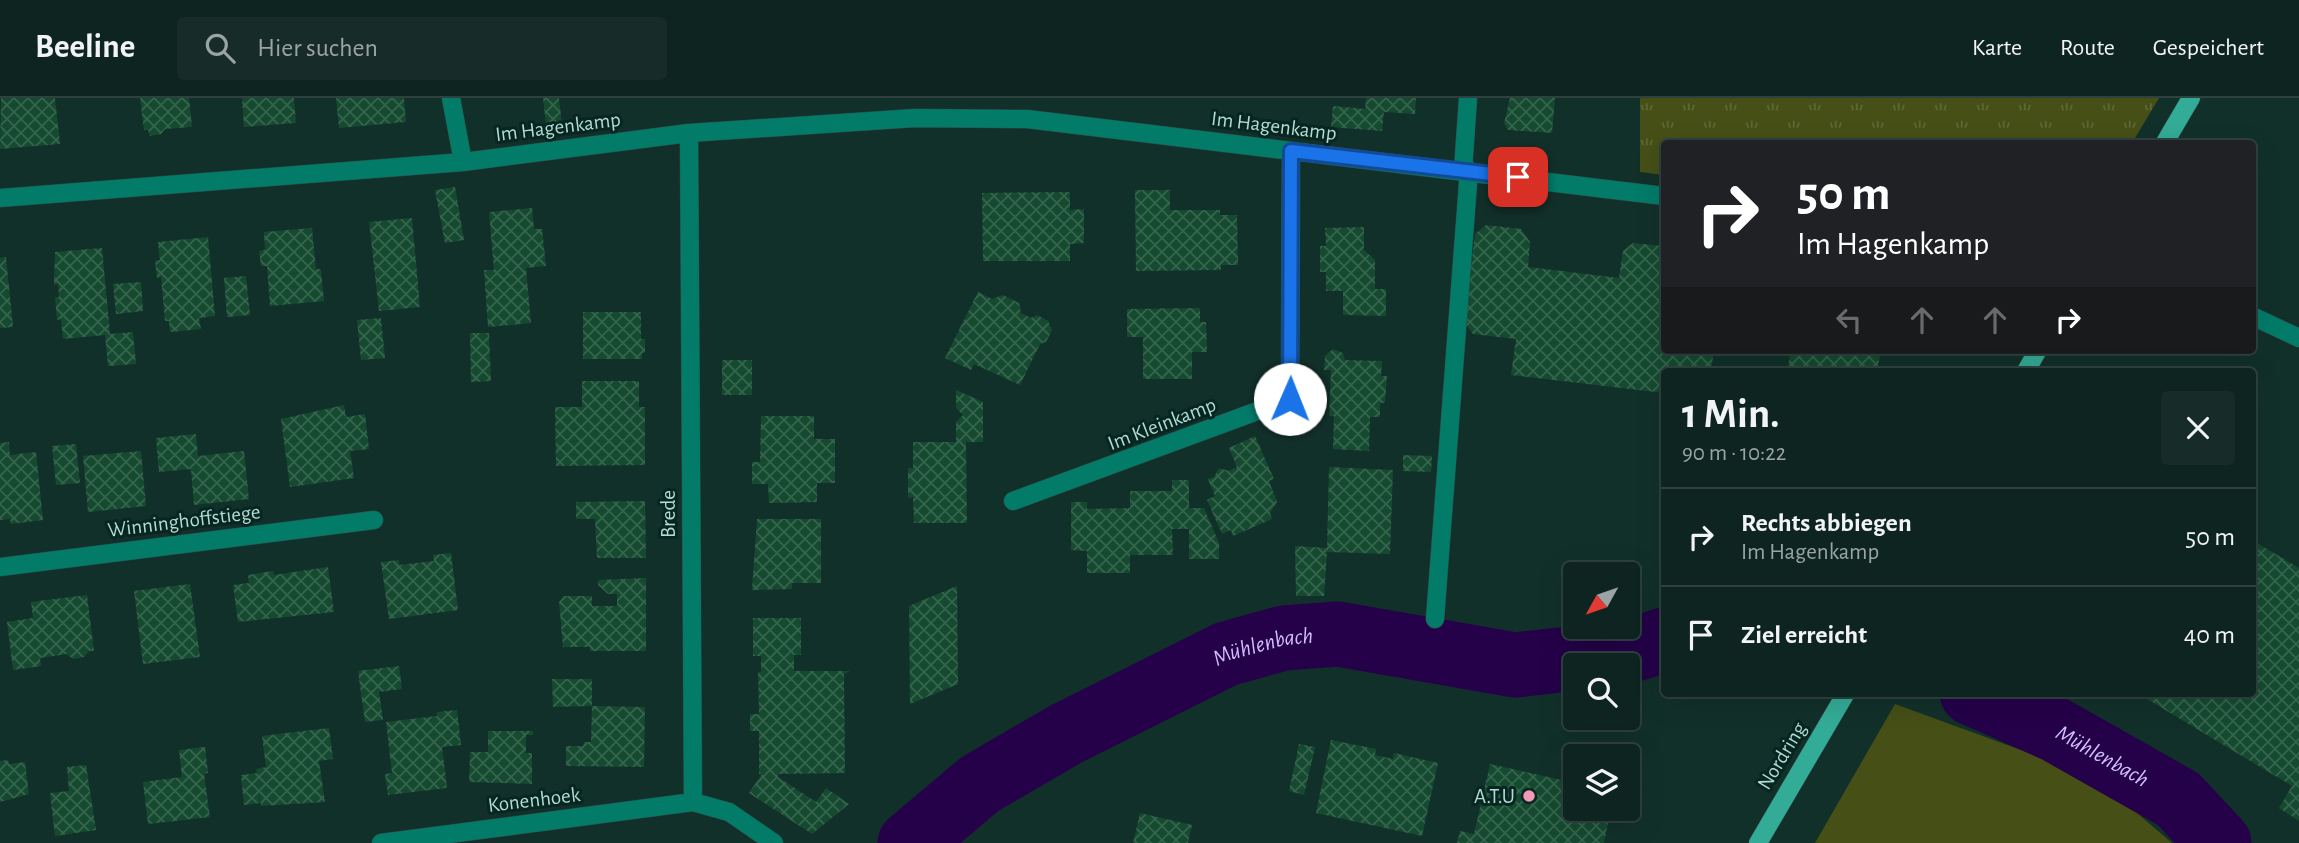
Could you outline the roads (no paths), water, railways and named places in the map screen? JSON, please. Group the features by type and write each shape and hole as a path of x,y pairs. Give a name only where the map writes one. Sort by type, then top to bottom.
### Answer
{"main road":[{"path":"2166,140 2191,98"},
{"name":"Nordring","path":"1758,843 1844,697"}],"street":[{"path":"451,98 463,162"},
{"path":"1435,619 1466,170 1468,98"},
{"name":"Im Hagenkamp","path":"0,198 463,162 689,133 915,118 1027,118 1661,195"},
{"name":"Brede","path":"689,133 693,802"},
{"name":"Im Kleinkamp","path":"1013,501 1290,399 1291,151"},
{"path":"2256,318 2299,338"},
{"name":"Winninghoffstiege","path":"0,567 374,520"},
{"path":"693,802 729,812 774,843"},
{"name":"Konenhoek","path":"381,843 693,802"}],"waterway":[{"name":"Mühlenbach","path":"910,843 980,784 1066,734 1226,654 1284,638 1338,634 1515,665 1622,653 1661,641"},
{"name":"Mühlenbach","path":"1981,697 2056,730 2178,799 2219,843"}],"place":[{"name":"A.T.U","path":"1529,796"}]}
